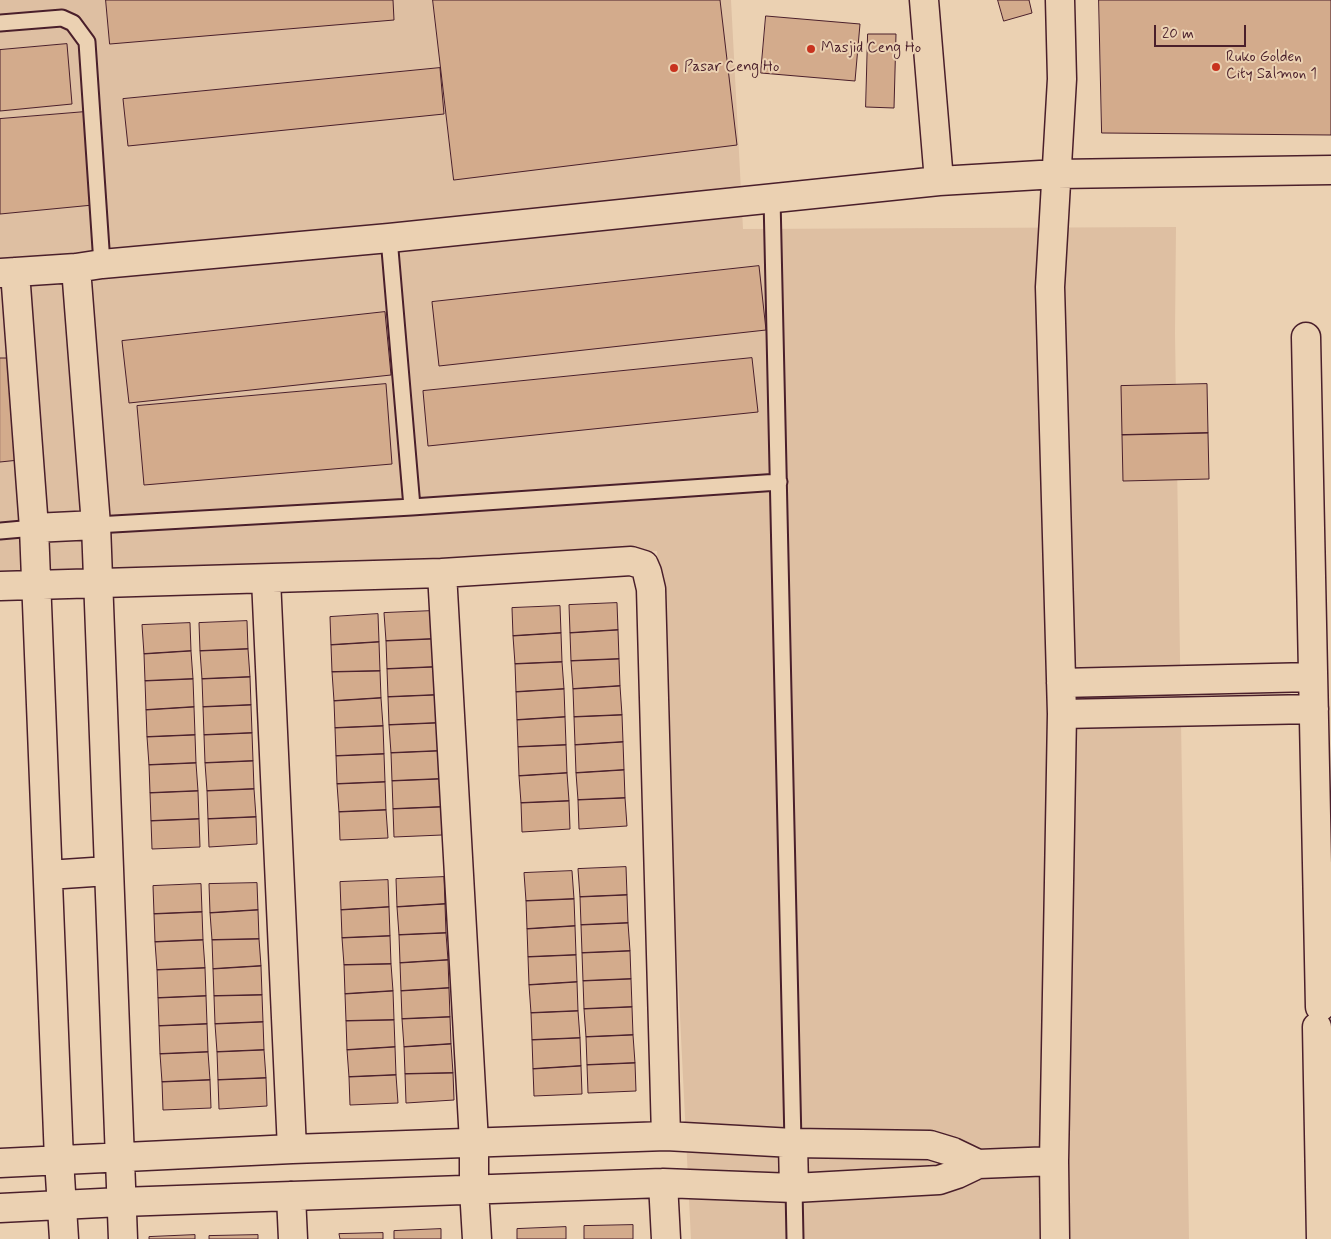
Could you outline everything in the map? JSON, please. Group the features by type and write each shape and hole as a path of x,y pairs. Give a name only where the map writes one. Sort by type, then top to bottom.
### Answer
{"street":[{"path":"924,0 939,181"},
{"path":"1055,1239 1054,1161 1062,714 1050,287 1062,79 1060,0"},
{"path":"64,1239 59,1160 34,528 7,272 76,268 102,264 389,238 939,181 1057,174 1331,170"},
{"path":"76,268 96,525 122,1239"},
{"path":"1306,337 1320,450 1314,709 1324,911 1319,1017 1325,1121 1321,1239"},
{"path":"34,528 96,525"},
{"path":"0,586 442,573 631,561 644,565 651,589 666,1136"},
{"path":"442,573 474,1142 476,1239"},
{"path":"266,579 292,1149"},
{"path":"1061,683 1314,677"},
{"path":"1062,714 1314,709"},
{"path":"48,875 108,871"},
{"path":"0,1163 292,1149 666,1136 793,1143 930,1146 953,1152 978,1164"},
{"path":"793,1143 794,1188"},
{"path":"0,1208 662,1182 794,1188 939,1180 978,1164 1054,1161"},
{"path":"662,1182 666,1239"},
{"path":"291,1196 293,1239"}],"lane":[{"path":"0,23 62,18 73,23 87,42 102,264"},
{"path":"772,198 793,1143"},
{"path":"389,238 412,507"},
{"path":"96,525 412,507 779,482"},
{"path":"0,531 34,528"},
{"path":"794,1188 795,1239"}],"shaded area":[{"path":"0,0 731,0 743,229 1176,227 1175,333 1189,1239 691,1239 657,551 0,572"}],"building":[{"path":"106,0 393,0 394,20 110,44"},
{"path":"433,0 720,0 737,145 454,180"},
{"path":"998,0 1029,0 1032,13 1004,21"},
{"name":"Ruko Golden City Salmon 1","path":"1099,0 1331,0 1331,135 1102,133"},
{"name":"Masjid Ceng Ho","path":"766,16 860,24 855,81 761,73"},
{"path":"868,34 896,34 894,108 866,107"},
{"path":"67,44 72,104 0,111 0,50"},
{"path":"440,68 444,114 128,146 123,99"},
{"path":"85,112 93,205 0,214 0,119"},
{"path":"759,266 766,330 439,366 432,302"},
{"path":"385,312 391,375 129,403 122,341"},
{"path":"0,358 7,358 19,460 0,462"},
{"path":"752,358 758,412 428,446 423,391"},
{"path":"386,384 392,464 144,485 137,406"},
{"path":"1207,384 1208,433 1122,435 1121,386"},
{"path":"1208,433 1209,479 1123,481 1122,435"},
{"path":"617,603 618,630 570,633 569,605"},
{"path":"560,606 561,633 513,636 512,608"},
{"path":"432,611 433,639 386,641 384,613"},
{"path":"378,614 379,642 331,645 330,617"},
{"path":"247,621 248,649 200,651 199,623"},
{"path":"190,623 191,651 144,654 142,625"},
{"path":"618,630 619,659 571,661 570,633"},
{"path":"561,633 562,662 515,664 513,636"},
{"path":"433,639 435,667 387,669 386,641"},
{"path":"379,642 380,671 332,672 331,645"},
{"path":"248,649 250,677 202,679 200,651"},
{"path":"191,651 193,679 145,681 144,654"},
{"path":"619,659 620,686 573,689 571,661"},
{"path":"562,662 564,689 516,692 515,664"},
{"path":"435,667 436,695 388,697 387,669"},
{"path":"380,671 381,698 334,701 332,672"},
{"path":"250,677 251,705 203,707 202,679"},
{"path":"193,679 194,707 146,710 145,681"},
{"path":"620,686 622,715 574,717 573,689"},
{"path":"564,689 565,717 517,720 516,692"},
{"path":"436,695 437,723 389,725 388,697"},
{"path":"381,698 383,726 335,728 334,701"},
{"path":"251,705 252,733 204,735 203,707"},
{"path":"194,707 195,735 147,737 146,710"},
{"path":"622,715 623,742 575,745 574,717"},
{"path":"565,717 566,745 518,747 517,720"},
{"path":"437,723 438,751 391,753 389,725"},
{"path":"383,726 384,754 336,756 335,728"},
{"path":"252,733 253,761 205,763 204,735"},
{"path":"195,735 196,763 149,765 147,737"},
{"path":"623,742 624,770 576,773 575,745"},
{"path":"566,745 567,773 519,776 518,747"},
{"path":"438,751 440,779 392,781 391,753"},
{"path":"384,754 385,782 337,784 336,756"},
{"path":"253,761 254,789 207,791 205,763"},
{"path":"196,763 198,791 150,793 149,765"},
{"path":"624,770 625,798 578,800 576,773"},
{"path":"567,773 569,801 521,803 519,776"},
{"path":"440,779 441,807 393,809 392,781"},
{"path":"385,782 386,810 339,812 337,784"},
{"path":"254,789 256,817 208,819 207,791"},
{"path":"198,791 199,819 151,821 150,793"},
{"path":"625,798 627,826 579,829 578,800"},
{"path":"569,801 570,829 522,832 521,803"},
{"path":"441,807 442,835 394,837 393,809"},
{"path":"386,810 388,838 340,840 339,812"},
{"path":"256,817 257,844 209,847 208,819"},
{"path":"199,819 200,847 152,849 151,821"},
{"path":"626,867 627,895 580,897 578,869"},
{"path":"572,871 574,899 526,901 524,873"},
{"path":"444,877 445,904 397,907 396,879"},
{"path":"388,880 389,907 341,910 340,882"},
{"path":"257,883 258,910 210,913 209,884"},
{"path":"201,884 202,912 154,914 153,886"},
{"path":"627,895 628,923 581,925 580,897"},
{"path":"574,899 575,926 527,929 526,901"},
{"path":"445,904 446,933 399,935 397,907"},
{"path":"389,907 390,936 342,938 341,910"},
{"path":"258,910 259,939 212,940 210,913"},
{"path":"202,912 203,940 155,942 154,914"},
{"path":"628,923 630,951 582,953 581,925"},
{"path":"575,926 576,955 528,957 527,929"},
{"path":"446,933 448,960 400,963 399,935"},
{"path":"390,936 391,964 344,965 342,938"},
{"path":"259,939 261,966 213,969 212,940"},
{"path":"203,940 205,968 157,970 155,942"},
{"path":"630,951 631,979 583,981 582,953"},
{"path":"576,955 577,982 529,985 528,957"},
{"path":"448,960 449,988 401,991 400,963"},
{"path":"391,964 393,991 345,994 344,965"},
{"path":"261,966 262,995 214,996 213,969"},
{"path":"205,968 206,996 158,998 157,970"},
{"path":"631,979 632,1007 584,1009 583,981"},
{"path":"577,982 578,1011 531,1013 529,985"},
{"path":"449,988 450,1017 402,1019 401,991"},
{"path":"393,991 394,1020 346,1021 345,994"},
{"path":"262,995 263,1022 215,1024 214,996"},
{"path":"206,996 207,1024 159,1026 158,998"},
{"path":"632,1007 633,1035 586,1037 584,1009"},
{"path":"578,1011 580,1038 532,1040 531,1013"},
{"path":"450,1017 451,1044 404,1047 402,1019"},
{"path":"394,1020 395,1047 347,1050 346,1021"},
{"path":"263,1022 264,1050 217,1052 215,1024"},
{"path":"207,1024 208,1052 160,1054 159,1026"},
{"path":"633,1035 635,1063 587,1065 586,1037"},
{"path":"580,1038 581,1066 533,1069 532,1040"},
{"path":"451,1044 453,1073 405,1074 404,1047"},
{"path":"395,1047 396,1075 349,1077 347,1050"},
{"path":"264,1050 266,1078 218,1080 217,1052"},
{"path":"208,1052 210,1080 162,1082 160,1054"},
{"path":"635,1063 636,1091 588,1093 587,1065"},
{"path":"581,1066 582,1094 534,1096 533,1069"},
{"path":"453,1073 454,1100 406,1103 405,1074"},
{"path":"396,1075 398,1103 350,1105 349,1077"},
{"path":"266,1078 267,1106 219,1109 218,1080"},
{"path":"210,1080 211,1108 163,1110 162,1082"},
{"path":"633,1225 633,1239 584,1239 584,1226"},
{"path":"566,1227 566,1239 517,1239 517,1229"},
{"path":"441,1229 441,1239 394,1239 394,1231"},
{"path":"383,1233 383,1239 340,1239 339,1234"},
{"path":"195,1235 195,1239 149,1239 149,1237"},
{"path":"258,1235 258,1239 209,1239 209,1236"}],"place":[{"name":"Masjid Ceng Ho","path":"811,49"},
{"name":"Ruko Golden City Salmon 1","path":"1216,67"},
{"name":"Pasar Ceng Ho","path":"674,68"}]}
